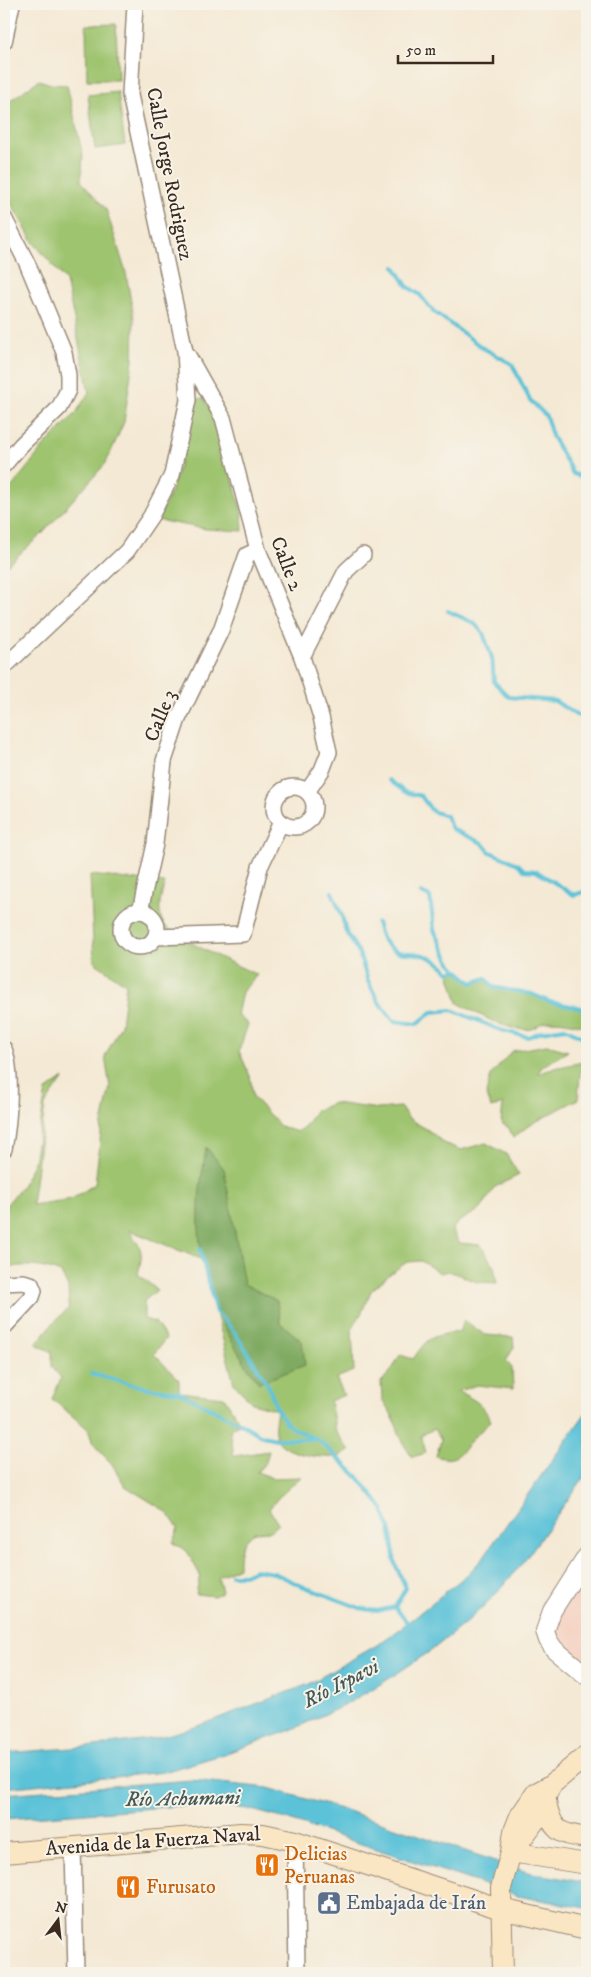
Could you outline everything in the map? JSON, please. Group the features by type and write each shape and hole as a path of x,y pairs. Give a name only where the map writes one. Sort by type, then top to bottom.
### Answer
{"main road":[{"path":"587,1755 549,1793 549,1816 559,1831 566,1835 587,1838"},
{"path":"503,1973 496,1897 510,1857 514,1830 520,1816 536,1793 549,1793"},
{"name":"Avenida de la Fuerza Naval","path":"4,1853 241,1833 263,1834 295,1841 496,1897 587,1929"},
{"path":"510,1857 587,1864"}],"street":[{"path":"4,42 12,4"},
{"name":"Calle Jorge Rodriguez","path":"135,4 130,94 185,351"},
{"path":"4,218 27,263 64,352 68,390 59,408 21,445 4,465"},
{"path":"4,667 127,551 151,516 172,475 183,425 188,400 185,351"},
{"name":"Calle 2","path":"185,351 223,418 258,550 302,657 320,717 329,752 322,770 307,792"},
{"name":"Calle 3","path":"140,911 154,844 164,761 178,719 221,630 247,555 258,550"},
{"path":"302,657 346,570 363,555"},
{"path":"294,787 307,792 311,796 314,808 309,820 299,826 292,827 281,822 274,810 277,797 281,792 294,787"},
{"path":"156,937 243,934 260,867 281,822"},
{"path":"140,911 151,915 155,920 156,937 147,945 136,947 126,940 121,930 122,924 129,914 140,911"},
{"path":"4,1049 8,1061 9,1077 4,1149"},
{"path":"4,1283 23,1282 31,1284 34,1291 32,1297 4,1327"},
{"path":"587,1556 552,1611 545,1631 554,1649 587,1676"},
{"path":"295,1841 297,1973"},
{"path":"73,1847 76,1973"}],"shaded area":[{"path":"587,1570 587,1667 557,1642 552,1629 560,1612"}],"green space":[{"path":"116,24 118,80 87,80 86,25"},
{"path":"39,80 51,84 67,85 83,156 81,181 106,209 126,273 134,319 133,360 124,422 106,463 43,533 4,568 4,497 44,446 76,413 89,392 66,281 33,242 4,191 4,105"},
{"path":"118,92 125,145 95,149 88,95"},
{"path":"204,398 216,421 242,512 243,531 206,529 157,520 176,477 194,400"},
{"path":"90,875 165,883 160,914 164,924 169,929 222,959 257,975 242,992 237,1015 248,1024 239,1051 250,1076 253,1097 280,1126 297,1132 306,1125 315,1111 334,1103 379,1109 400,1107 409,1119 428,1130 444,1143 461,1150 486,1143 506,1154 519,1175 495,1187 481,1209 460,1221 452,1229 459,1243 481,1245 494,1267 497,1283 477,1282 449,1271 440,1273 421,1261 407,1262 371,1291 352,1329 354,1371 336,1378 344,1395 330,1401 336,1432 350,1451 337,1457 302,1454 280,1443 275,1434 277,1410 252,1403 234,1384 203,1260 129,1230 141,1250 138,1274 157,1290 144,1301 144,1319 155,1322 166,1338 154,1354 179,1380 179,1392 224,1397 240,1423 230,1430 234,1456 269,1451 266,1462 257,1472 273,1478 301,1477 269,1509 279,1524 271,1531 254,1532 246,1540 241,1547 239,1567 218,1577 222,1592 214,1596 196,1594 200,1575 187,1551 173,1543 178,1528 167,1512 125,1486 112,1464 93,1444 88,1429 52,1399 61,1378 52,1367 52,1352 36,1344 54,1322 69,1308 68,1287 61,1273 33,1266 18,1266 4,1269 4,1208 22,1186 34,1162 46,1091 64,1078 45,1105 32,1205 72,1199 95,1184 102,1124 110,1087 105,1057 121,1025 126,984 94,962"},
{"path":"457,970 472,983 486,978 493,987 532,994 550,1002 587,1009 587,1027 566,1022 550,1021 533,1028 523,1029 513,1028 493,1021 458,1003 449,972"},
{"path":"547,1045 568,1051 543,1066 537,1074 583,1062 578,1099 528,1126 513,1138 509,1128 501,1123 503,1104 491,1108 486,1093 491,1075 512,1051"},
{"path":"206,1147 224,1169 244,1284 277,1301 280,1323 302,1341 305,1365 259,1383 232,1342 213,1300 206,1277 201,1254 199,1205"},
{"path":"464,1320 485,1335 513,1337 514,1347 506,1361 512,1368 513,1389 477,1385 458,1391 481,1405 491,1421 454,1457 443,1458 436,1456 441,1440 434,1429 421,1435 426,1453 412,1457 404,1445 392,1415 382,1399 381,1382 391,1371 400,1355 413,1359 427,1341 432,1338 459,1332"}],"water":[{"name":"Río Irpavi","path":"587,1411 587,1473 525,1560 496,1594 469,1620 432,1650 384,1682 343,1706 291,1730 224,1754 164,1772 4,1788 4,1753 87,1747 156,1738 192,1728 309,1684 377,1645 468,1574 482,1559"},
{"name":"Río Achumani","path":"192,1780 268,1788 348,1811 527,1872 587,1883 587,1908 518,1896 286,1819 248,1809 207,1804 4,1819 4,1794"}],"waterway":[{"path":"395,267 407,286 420,295 433,311 483,348 512,364 530,400 546,416 552,436 573,474 587,478"},
{"path":"448,611 474,623 483,633 492,658 494,682 509,697 555,701 576,715 587,718"},
{"path":"389,780 405,792 421,796 432,811 446,816 452,829 482,843 490,852 518,864 524,870 536,871 574,895 587,891"},
{"path":"332,892 342,916 346,932 359,953 368,981 378,1001 394,1021 417,1024 432,1012 452,1010 500,1030 528,1037 541,1032 565,1028 587,1039"},
{"path":"421,893 430,897 434,930 450,962 457,970"},
{"path":"377,923 381,935 388,946 397,951 431,958 449,972 457,970 472,983 486,978 493,987 532,994 550,1002 587,1009"},
{"path":"200,1249 216,1312 233,1330 250,1356 269,1387 277,1410 290,1427 317,1439 337,1457 358,1477 383,1509 391,1533 395,1564 406,1588 395,1607 410,1626"},
{"path":"91,1374 147,1388 178,1392 262,1436 276,1439 315,1439"},
{"path":"231,1575 244,1575 255,1570 274,1573 360,1608 377,1611 395,1607"}],"place":[{"name":"Delicias Peruanas","path":"267,1865"},
{"name":"Furusato","path":"128,1887"},
{"name":"Embajada de Irán","path":"329,1903"}]}
